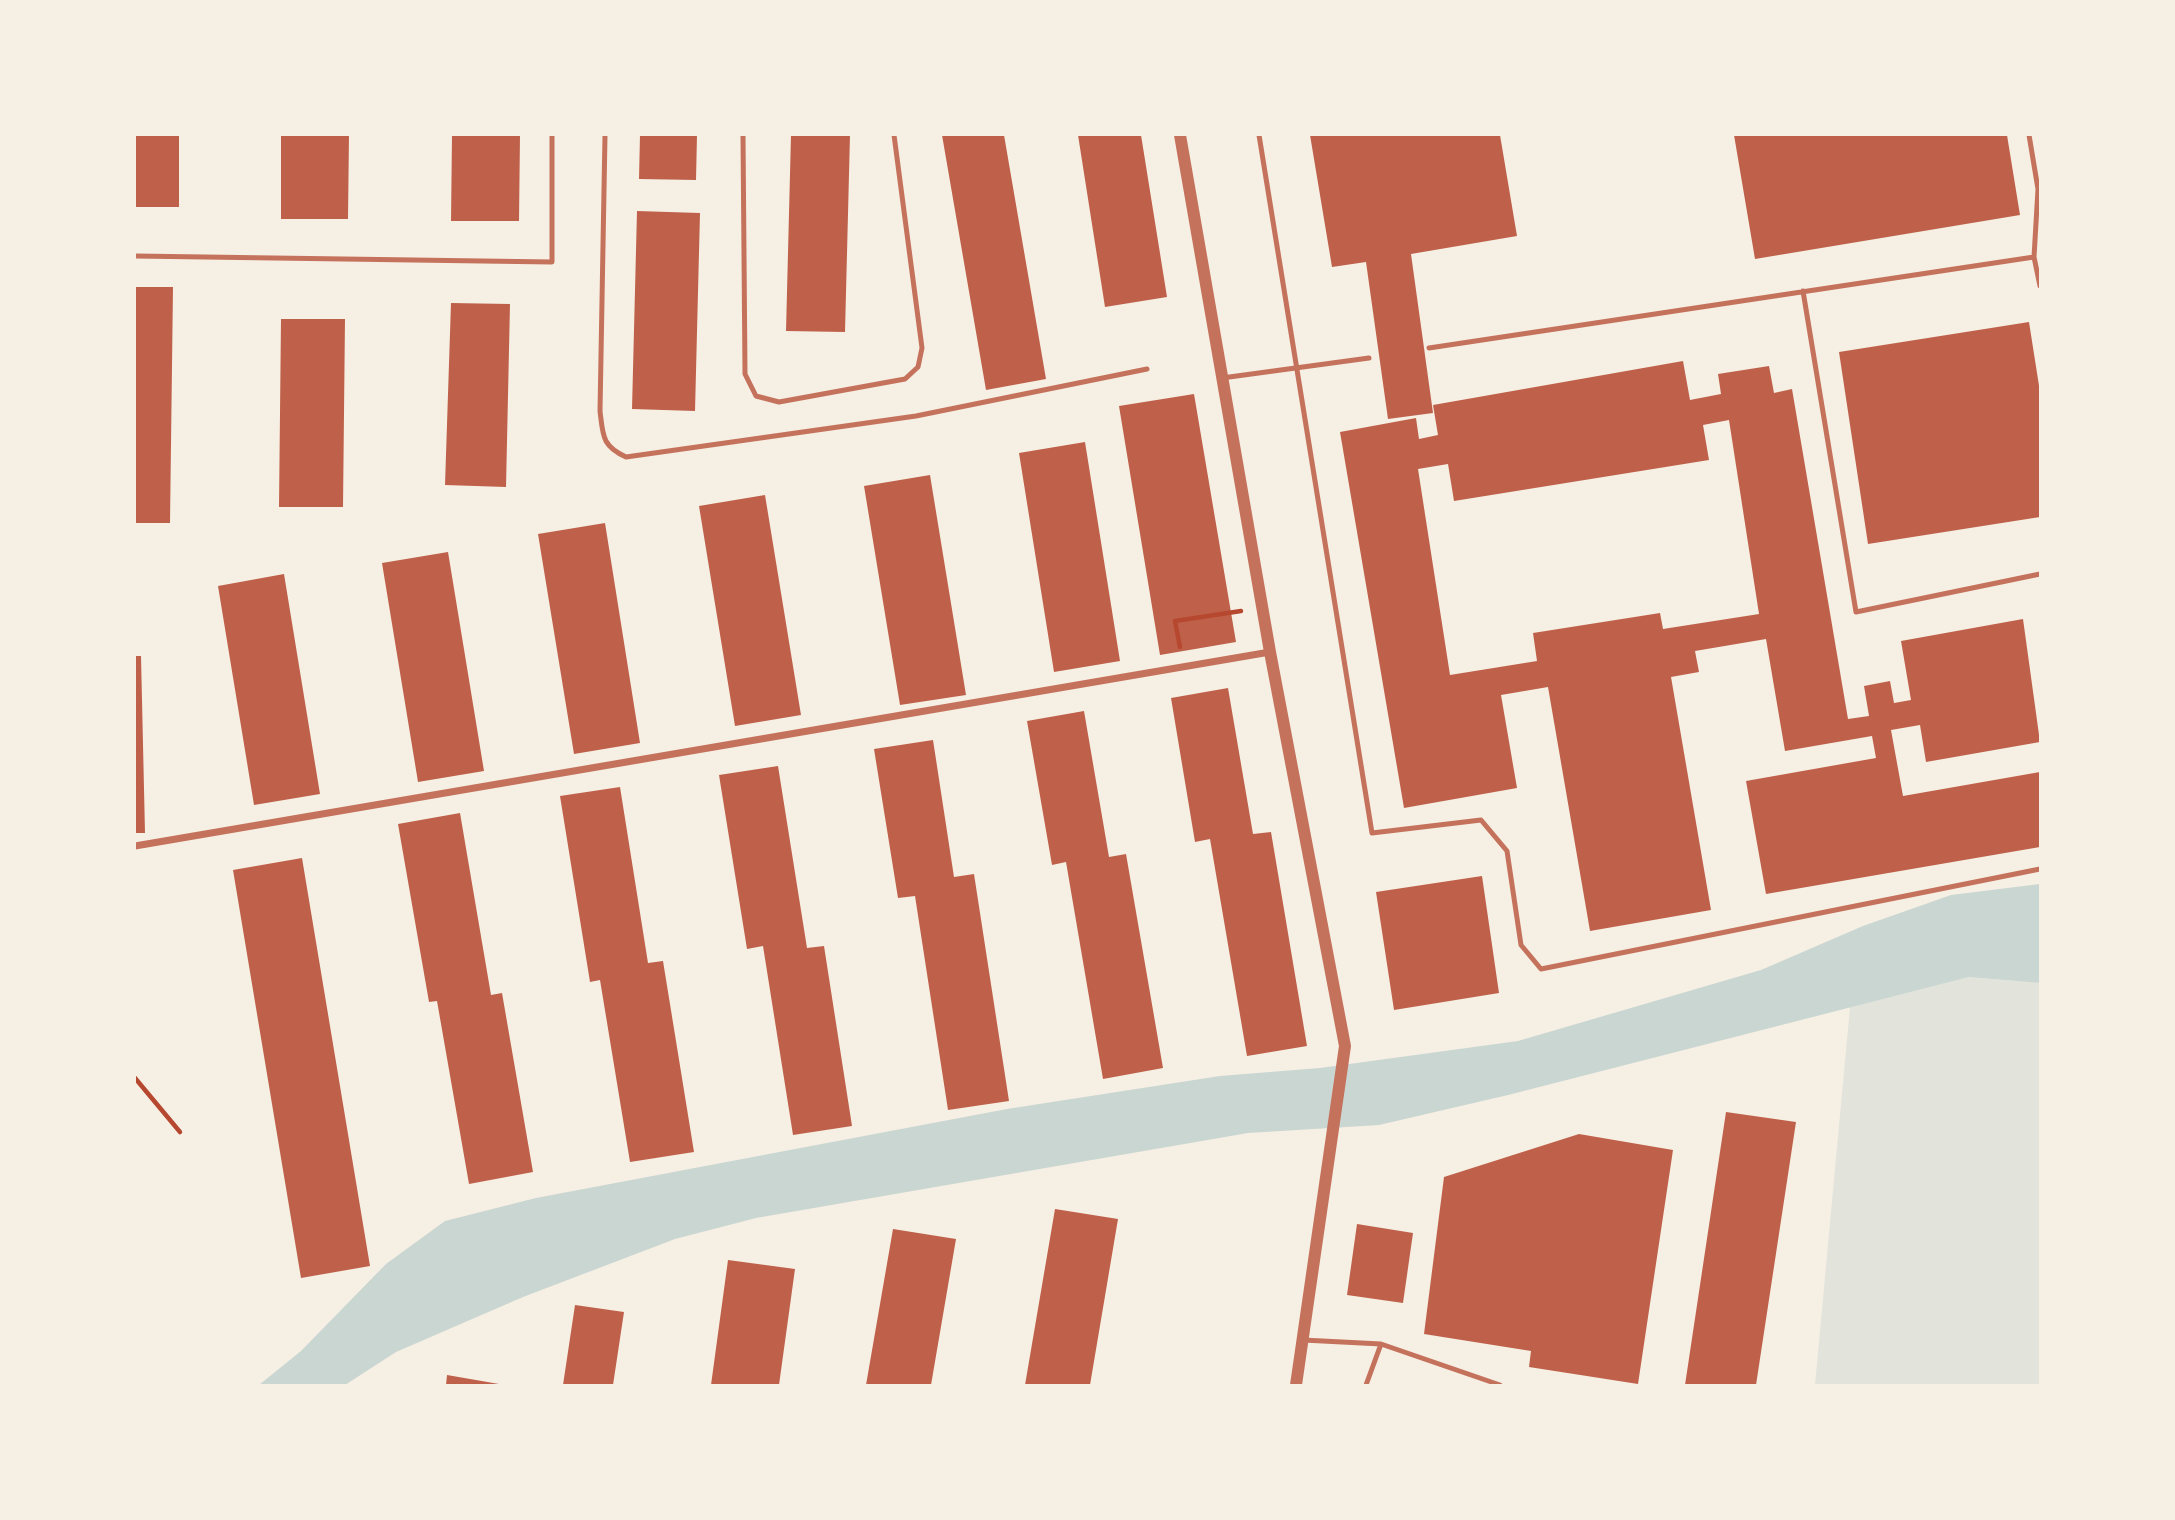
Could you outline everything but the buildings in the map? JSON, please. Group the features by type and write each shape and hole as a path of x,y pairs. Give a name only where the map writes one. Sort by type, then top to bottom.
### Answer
{"street":[{"path":"1180,135 1262,608 1345,1046 1333,1144 1296,1385"},
{"path":"135,846 1270,652"}],"lane":[{"path":"135,256 552,262 552,135"},
{"path":"605,135 600,411 603,435 610,450 626,457 916,416 1147,369"},
{"path":"743,135 745,374 756,397 779,402 905,379 918,367 922,348 894,135"},
{"path":"1259,135 1372,833 1480,820 1507,851 1521,946 1541,969 2040,869"},
{"path":"2029,135 2038,189 2034,257 2040,286"},
{"path":"1429,348 2034,257"},
{"path":"1803,291 1856,612 2040,574"},
{"path":"1222,379 1369,358"},
{"path":"1303,1340 1381,1344 1500,1385"},
{"path":"1366,1385 1381,1344"}],"path":[{"path":"1184,667 1175,621 1262,608"},
{"path":"135,1078 180,1132"}],"shaded area":[{"path":"2040,884 2040,983 1969,977 1508,1095 1379,1125 1248,1133 756,1218 675,1239 523,1297 396,1352 345,1385 259,1385 301,1351 386,1264 445,1221 536,1198 1007,1109 1220,1076 1320,1068 1518,1041 1761,970 1863,926 1951,895"},
{"path":"1969,977 2040,983 2040,1385 1815,1385 1850,1007"}]}
